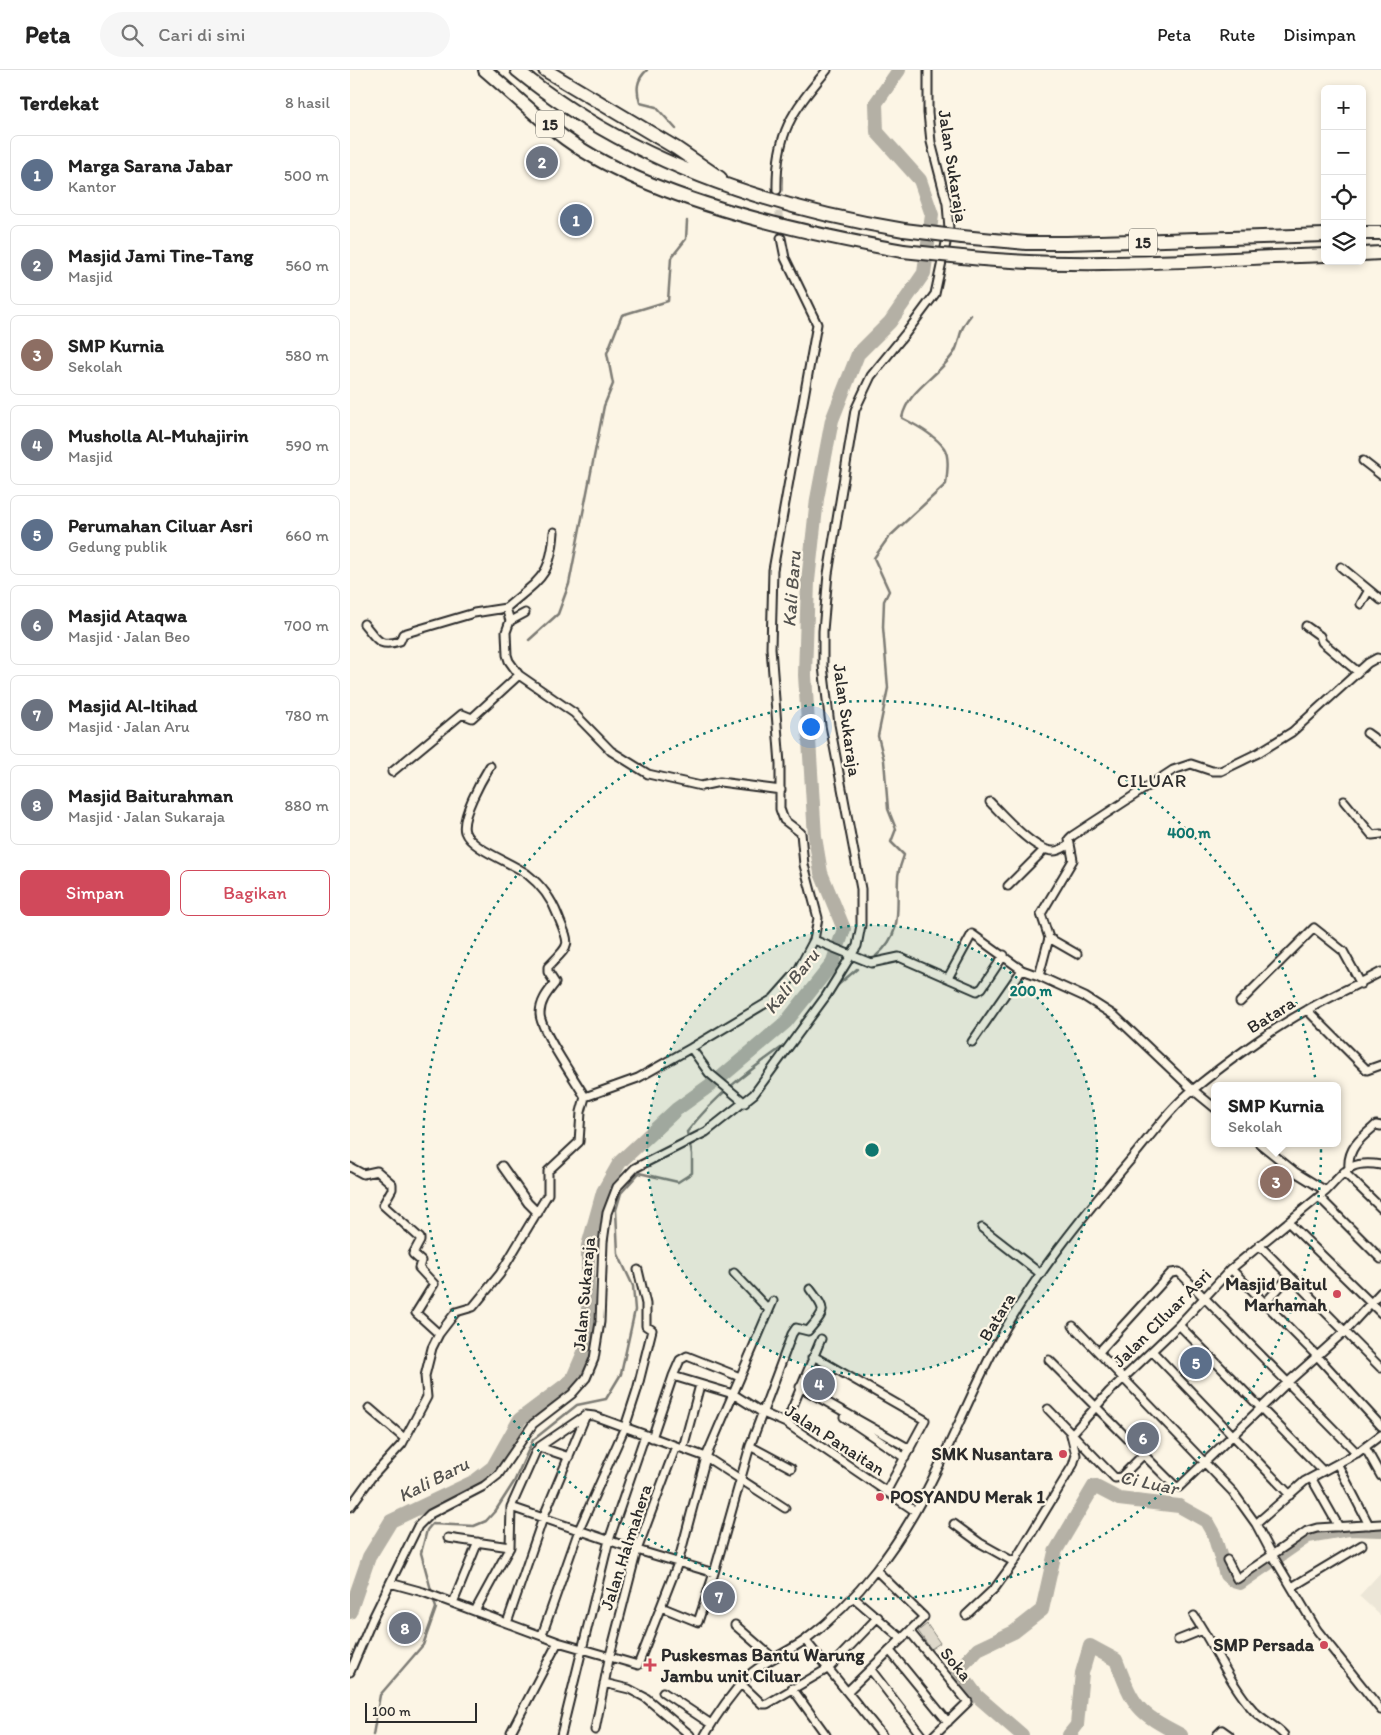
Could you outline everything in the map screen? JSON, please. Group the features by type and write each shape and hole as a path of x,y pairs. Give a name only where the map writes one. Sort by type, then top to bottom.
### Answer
{"highway":[{"name":"15","path":"486,70 567,139 620,170 713,205 807,231 903,250 1027,262 1099,262 1321,255"},
{"name":"15","path":"517,70 565,107 611,134 681,169 734,188 812,212 904,230 1026,243 1321,235"},
{"path":"546,70 676,148 734,188"},
{"path":"1366,233 1381,233"},
{"path":"1366,254 1381,253"}],"street":[{"path":"777,190 778,149 800,102 827,70"},
{"name":"Jalan Sukaraja","path":"350,1672 418,1526 430,1514 484,1486 498,1475 533,1424 572,1394 586,1378 594,1358 600,1322 603,1242 608,1209 617,1188 630,1172 684,1145 745,1103 790,1046 857,946 861,925 861,889 830,725 823,666 823,631 828,574 855,410 871,376 935,294 949,229 947,204 931,142 928,113 928,70"},
{"path":"585,1097 638,1078 774,999 797,972 814,940 818,918 804,865 800,833 784,820 780,809 781,790 771,648 773,570 817,324 811,308 785,258 781,238"},
{"path":"1363,460 1381,475"},
{"path":"364,624 381,644 386,646 400,642 403,634 474,613 506,608 543,575 552,555 554,532"},
{"path":"1341,566 1381,600"},
{"path":"1361,604 1369,590"},
{"path":"506,608 510,621 506,632 509,662 519,675 574,713 611,751 648,774 701,786 720,782 781,790"},
{"path":"510,621 525,613"},
{"path":"1306,626 1358,672"},
{"path":"1039,976 1049,938 1040,914 1073,860 1069,838 1173,770 1191,764 1221,771 1276,743 1306,720 1372,660 1381,659"},
{"path":"392,772 462,714 472,718 519,675"},
{"path":"1367,733 1381,743"},
{"path":"350,1507 371,1478 402,1444 427,1397 425,1376 432,1348 438,1334 456,1312 473,1307 500,1274 548,1194 548,1171 579,1142 581,1112 585,1097 552,1042 540,1015 544,997 555,983 548,972 548,967 568,947 569,941 551,900 535,881 504,859 470,840 464,830 468,808 490,766"},
{"path":"1344,801 1372,835 1381,834"},
{"path":"990,802 1028,838 1045,849 1054,851 1069,845"},
{"path":"1008,886 1045,849"},
{"path":"1240,1002 1314,928 1343,951 1361,984"},
{"path":"948,978 972,934 1004,955 1022,970 1085,997 1115,1016 1211,1105"},
{"path":"1049,938 1077,954"},
{"path":"814,940 871,963 899,957 977,991 982,988 1004,955"},
{"path":"972,1042 1022,970"},
{"name":"Batara","path":"705,1735 718,1712 741,1684 758,1668 805,1640 853,1597 876,1570 915,1511 958,1428 995,1347 1041,1274 1091,1206 1161,1123 1193,1090 1249,1047 1307,1010 1361,984 1381,972"},
{"path":"1307,1010 1367,1070 1381,1065"},
{"path":"691,1048 709,1073 745,1103"},
{"path":"1381,1126 1376,1125 1356,1143 1348,1159 1347,1170 1381,1208"},
{"path":"1264,1147 1295,1172 1326,1191"},
{"path":"1347,1170 1362,1162 1381,1165"},
{"path":"502,1166 528,1203 538,1213"},
{"path":"350,1167 363,1174 377,1171 392,1184 392,1189 383,1205 420,1238 420,1242 413,1254 421,1262 419,1268 434,1284 416,1314 438,1334"},
{"name":"Jalan CIluar Asri","path":"1071,1435 1095,1407 1179,1325 1231,1269 1259,1244 1326,1191 1347,1170"},
{"path":"1319,1196 1381,1259"},
{"path":"1288,1222 1381,1313"},
{"path":"982,1228 1041,1274"},
{"path":"1259,1244 1381,1368"},
{"path":"1231,1269 1318,1357 1381,1426"},
{"path":"542,1635 579,1530 625,1427 637,1390 652,1330 646,1326 646,1304 638,1270"},
{"path":"1099,1352 1171,1272 1179,1272 1357,1453"},
{"path":"734,1273 768,1310"},
{"path":"1264,1303 1290,1276"},
{"path":"661,1607 698,1622 750,1446 792,1334 796,1328 808,1331 823,1312 823,1306 810,1289"},
{"path":"1049,1360 1177,1487 1205,1463 1287,1383 1318,1357 1381,1292"},
{"path":"390,1583 422,1592 580,1650 638,1665 678,1563 706,1457 773,1301"},
{"path":"1179,1325 1323,1471"},
{"path":"1073,1326 1233,1492 1256,1524 1317,1630 1381,1710"},
{"path":"786,1423 821,1339"},
{"path":"1152,1351 1290,1495"},
{"path":"561,1735 580,1650 609,1540 648,1436 680,1360 686,1356 740,1377"},
{"path":"812,1358 924,1419 925,1422 886,1492"},
{"name":"Jalan Panaitan","path":"673,1376 733,1394 763,1413 786,1423 915,1511"},
{"name":"Jalan Halmahera","path":"595,1730 609,1659 637,1550 680,1447 700,1385"},
{"path":"800,1387 910,1449"},
{"path":"827,1402 905,1458"},
{"path":"369,1408 404,1438"},
{"path":"1048,1409 1112,1476 1118,1479 1144,1454"},
{"path":"586,1415 625,1427 706,1457 785,1508"},
{"path":"475,1611 510,1546 511,1507 540,1447 586,1415"},
{"path":"507,1623 543,1518 586,1415"},
{"path":"966,1614 995,1588 1014,1562 1073,1465 1076,1455 1071,1435"},
{"path":"1256,1524 1306,1481 1357,1453 1381,1435"},
{"path":"750,1446 791,1468"},
{"path":"540,1447 569,1457"},
{"path":"1366,1449 1381,1476"},
{"path":"1339,1467 1369,1525"},
{"path":"1313,1481 1339,1527"},
{"path":"511,1507 637,1550 714,1573"},
{"path":"954,1524 980,1543 1014,1562"},
{"path":"1227,1560 1237,1579 1307,1531 1317,1528 1381,1524"},
{"path":"448,1538 510,1546"},
{"path":"453,1603 478,1542"},
{"path":"1292,1587 1362,1545"},
{"path":"848,1691 923,1619 923,1614 876,1570"},
{"path":"853,1597 902,1639"},
{"path":"1194,1616 1211,1640 1216,1655 1233,1682 1254,1711 1284,1735"},
{"path":"741,1684 765,1704 829,1668 878,1617"},
{"path":"735,1625 773,1658"},
{"path":"1178,1640 1203,1630"},
{"name":"Soka","path":"910,1632 968,1702 934,1735"},
{"path":"805,1640 882,1735"},
{"path":"512,1732 558,1642"},
{"path":"890,1651 948,1722"},
{"path":"871,1670 921,1735"},
{"path":"604,1683 629,1689 646,1698 690,1735"},
{"path":"792,1688 826,1735"},
{"path":"664,1692 711,1724"},
{"path":"1217,1735 1222,1730 1229,1735"}],"shaded area":[{"path":"1381,1572 1381,1616 1359,1596"},
{"path":"927,1624 940,1643 931,1649 918,1631"}],"waterway":[{"path":"647,70 638,85 640,103 656,107 676,129"},
{"name":"Kali Baru","path":"350,1612 369,1557 391,1521 475,1481 493,1467 520,1419 572,1380 588,1343 588,1246 603,1192 620,1162 677,1109 720,1078 786,1022 832,964 844,929 821,873 815,837 805,675 808,581 817,499 832,420 858,354 890,322 924,273 932,215 920,180 877,132 876,103 899,70"},
{"path":"529,640 558,614 569,584 604,406 613,384 607,353 622,315 668,301 671,258 686,239 687,221"},
{"path":"876,956 885,947 895,929 898,910 898,875 904,855 891,842 896,829 888,809 884,760 878,736 888,688 883,627 884,601 889,591 874,558 888,538 946,484 948,461 944,448 919,427 902,418 910,399 949,360 955,351 965,323 971,315"},
{"path":"838,985 857,969"},
{"path":"793,1036 802,1020"},
{"path":"373,1735 380,1695 423,1645 436,1608 421,1553 427,1530 432,1524 474,1526 486,1521 496,1510 514,1482 533,1440 577,1405 606,1399 621,1374 635,1310 633,1286 618,1254 616,1210 621,1193 639,1173 678,1182 692,1173 692,1154 687,1132 722,1094 788,1043"},
{"path":"598,1207 616,1210"},
{"name":"Ci Luar","path":"1022,1735 977,1696 958,1670 978,1649 1014,1632 1042,1610 1055,1552 1094,1486 1119,1499 1179,1506 1206,1521 1214,1535 1226,1575 1233,1581 1240,1583 1308,1536 1349,1529 1381,1530"},
{"name":"Ci Luar","path":"1069,1735 1077,1725 1082,1673 1090,1646 1116,1660 1127,1688 1145,1714 1181,1735"}],"tunnel":[{"path":"778,201 781,238"}],"place":[{"name":"Masjid Jami Tine-Tang","path":"542,162"},
{"name":"Marga Sarana Jabar","path":"576,220"},
{"name":"SMP Kurnia","path":"1276,1182"},
{"name":"Masjid Baitul Marhamah","path":"1337,1294"},
{"name":"Perumahan Ciluar Asri","path":"1196,1363"},
{"name":"Musholla Al-Muhajirin","path":"819,1384"},
{"name":"Masjid Ataqwa","path":"1143,1438"},
{"name":"SMK Nusantara","path":"1063,1454"},
{"name":"POSYANDU Merak 1","path":"880,1497"},
{"name":"Masjid Al-Itihad","path":"719,1597"},
{"name":"Masjid Baiturahman","path":"405,1628"},
{"name":"SMP Persada","path":"1324,1645"},
{"name":"Puskesmas Bantu Warung Jambu unit Ciluar","path":"650,1665"}],"district":[{"name":"CILUAR","path":"1152,780"}]}
